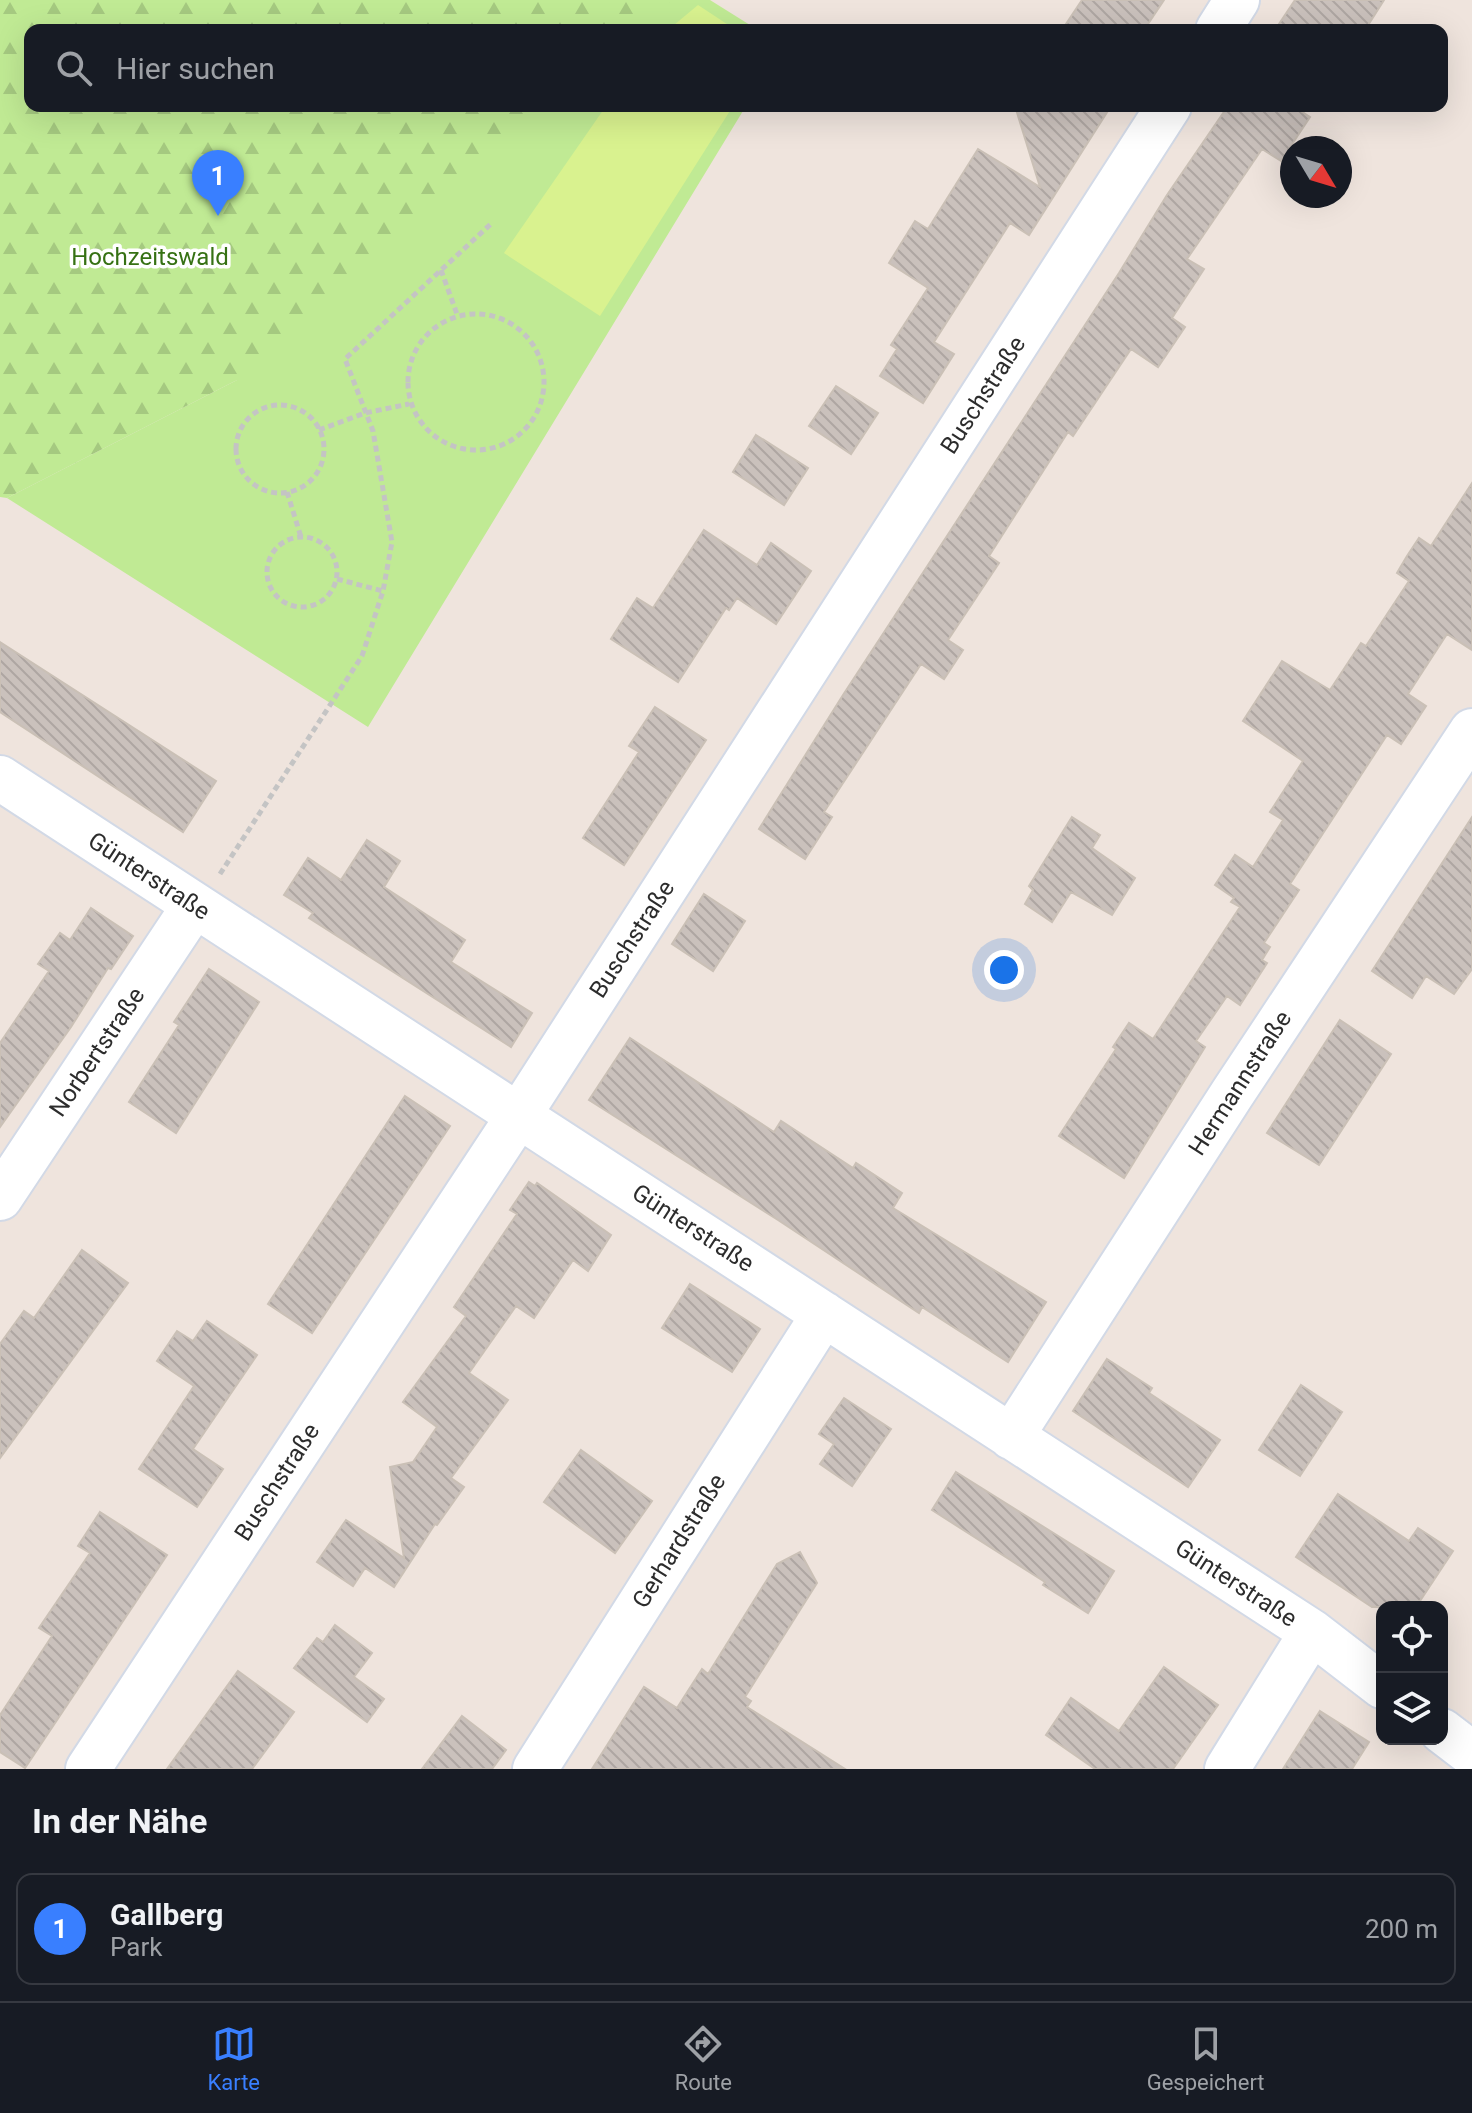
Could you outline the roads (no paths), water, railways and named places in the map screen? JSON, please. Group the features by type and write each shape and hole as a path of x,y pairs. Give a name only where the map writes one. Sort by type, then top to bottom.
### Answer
{"street":[{"path":"1222,24 1237,0"},
{"name":"Buschstraße","path":"88,1769 519,1115 1165,112"},
{"name":"Hermannstraße","path":"1011,1437 1232,1094 1472,731"},
{"name":"Günterstraße","path":"0,778 1312,1632 1376,1681"},
{"name":"Norbertstraße","path":"0,1198 194,906"},
{"name":"Gerhardstraße","path":"535,1769 824,1314"},
{"path":"1227,1769 1312,1632"},
{"path":"1448,1736 1472,1754"}],"place":[{"name":"Gallberg","path":"218,216"}],"park label":[{"name":"Hochzeitswald","path":"150,257"}]}
